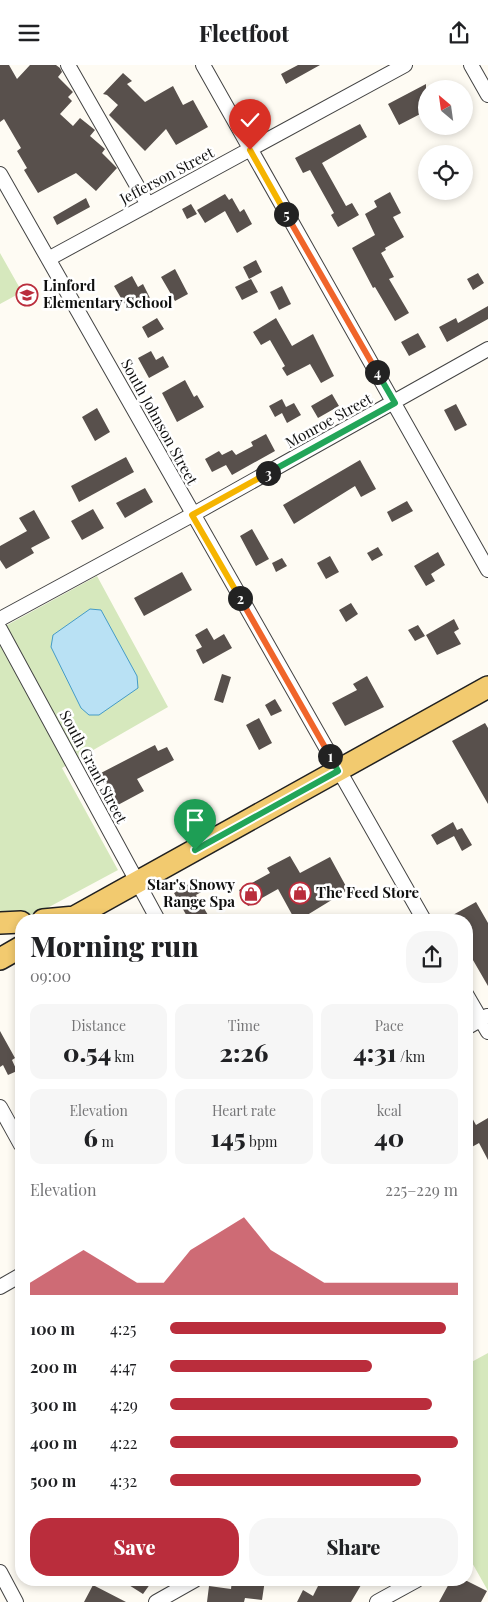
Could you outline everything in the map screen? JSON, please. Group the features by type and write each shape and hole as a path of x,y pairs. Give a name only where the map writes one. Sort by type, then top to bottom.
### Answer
{"main road":[{"path":"79,914 488,687"},
{"path":"0,923 15,922"},
{"path":"0,959 15,950"}],"street":[{"path":"68,65 148,205"},
{"path":"203,65 488,571"},
{"name":"Jefferson Street","path":"50,258 405,65"},
{"path":"471,65 488,95"},
{"name":"South Johnson Street","path":"0,174 50,258 192,515 421,914"},
{"name":"Monroe Street","path":"0,619 395,403 488,349"},
{"name":"South Grant Street","path":"0,629 155,914"},
{"path":"473,1003 484,1018 488,1032"},
{"path":"473,1024 484,1018"},
{"path":"0,1107 15,1134"},
{"path":"0,1287 15,1278"},
{"path":"0,1572 16,1602"},
{"path":"156,1602 184,1586"},
{"path":"377,1602 405,1586"}],"green space":[{"path":"0,253 22,292 0,304"},
{"path":"97,576 168,707 62,768 118,870 36,914 15,914 15,917 0,915 0,629"},
{"path":"488,1353 488,1591 473,1564 473,1361"}],"water":[{"path":"90,609 101,610 137,676 138,688 99,715 89,715 81,708 51,647 53,635"}],"building":[{"path":"0,65 9,65 17,79 30,65 56,65 60,68 62,72 58,77 73,92 68,97 72,101 60,114 73,126 80,118 95,130 90,136 105,149 102,153 117,168 96,191 76,173 38,193 24,170 27,168 17,151 21,148 4,119 0,122"},
{"path":"298,65 320,65 286,84 281,74"},
{"path":"123,73 132,81 127,84 145,102 173,86 183,105 193,100 208,127 176,145 166,129 145,151 109,115 118,105 107,95 103,94"},
{"path":"418,88 418,115 399,125 388,104"},
{"path":"360,124 367,137 322,163 346,206 352,203 359,215 338,227 331,215 334,213 310,170 303,173 295,158"},
{"path":"390,192 401,213 393,217 404,237 385,248 386,250 381,253 394,277 389,279 409,313 395,321 375,287 373,288 352,248 375,235 365,214 377,207 374,201"},
{"path":"225,194 229,200 232,198 240,212 244,209 252,224 237,233 225,211 205,223 197,210"},
{"path":"86,198 90,207 57,225 53,217"},
{"path":"191,204 197,214 187,219 182,209"},
{"path":"256,260 262,272 249,279 243,267"},
{"path":"175,269 188,294 175,301 161,277"},
{"path":"478,273 484,283 473,290 467,279"},
{"path":"132,276 138,287 143,284 150,298 128,310 114,286"},
{"path":"251,279 258,292 242,300 235,287"},
{"path":"282,286 291,304 279,310 270,292"},
{"path":"488,306 488,319 447,342 439,327 456,318 458,323"},
{"path":"157,318 164,329 148,338 142,327"},
{"path":"276,318 292,346 313,334 334,376 321,383 310,364 287,376 282,368 285,366 270,340 261,345 253,332"},
{"path":"418,333 426,347 409,356 401,342"},
{"path":"151,351 156,360 163,356 169,367 149,378 138,358"},
{"path":"185,380 194,397 197,395 204,407 177,422 162,393"},
{"path":"332,394 339,406 318,418 311,406"},
{"path":"282,399 286,407 294,403 301,415 287,423 282,413 275,417 269,406"},
{"path":"456,404 467,425 455,431 444,410"},
{"path":"97,408 110,432 95,441 82,417"},
{"path":"266,434 275,451 232,475 226,465 212,472 205,459 219,451 222,455 232,450 236,455 253,446 251,442"},
{"path":"126,457 134,472 79,502 71,486"},
{"path":"360,460 376,489 361,497 355,486 294,524 283,505"},
{"path":"145,488 153,502 125,518 116,503"},
{"path":"407,501 413,511 392,522 387,512"},
{"path":"93,509 104,528 82,540 71,521"},
{"path":"34,510 50,538 31,548 34,553 6,569 0,560 0,546 27,531 19,518"},
{"path":"252,529 269,559 256,566 240,536"},
{"path":"378,547 383,555 372,561 367,553"},
{"path":"438,552 445,565 431,574 435,581 426,586 414,566"},
{"path":"330,556 339,572 326,579 317,563"},
{"path":"282,558 287,566 276,572 272,563"},
{"path":"182,572 192,590 144,616 134,598"},
{"path":"351,603 358,614 346,622 339,610"},
{"path":"454,619 459,629 454,632 461,644 437,655 426,635"},
{"path":"418,625 425,636 415,641 408,630"},
{"path":"207,628 214,640 224,634 232,648 203,664 196,650 202,647 195,635"},
{"path":"222,674 231,677 223,703 214,700"},
{"path":"367,676 384,707 345,726 332,703 357,690 353,684"},
{"path":"275,699 282,711 271,716 265,705"},
{"path":"259,718 272,743 259,750 246,725"},
{"path":"485,723 488,728 488,804 452,741"},
{"path":"155,745 158,751 167,747 174,760 137,779 144,791 116,806 99,774"},
{"path":"453,822 457,830 462,828 472,845 462,851 454,836 437,845 431,835"},
{"path":"290,856 300,873 330,857 348,890 309,914 292,914 278,889 248,906 239,890 270,873 267,868"},
{"path":"197,879 203,891 196,895 207,914 186,914 174,893"},
{"path":"476,902 488,923 488,986 473,960 473,914 455,914"},
{"path":"0,1031 15,1058 12,1060 15,1072 8,1075 3,1065 0,1067"},
{"path":"488,1118 488,1160 479,1143 473,1146 473,1120 476,1125"},
{"path":"473,1584 487,1591 481,1602 439,1602 448,1586 473,1586"},
{"path":"92,1586 95,1586 126,1602 84,1602"},
{"path":"130,1586 149,1586 143,1594"},
{"path":"209,1586 231,1589 231,1586 264,1586 262,1600 245,1598 244,1602 207,1602"},
{"path":"318,1586 360,1586 351,1602 297,1602 303,1590 313,1596"}],"place":[{"name":"Linford Elementary School","path":"27,295"},
{"name":"The Feed Store","path":"300,893"},
{"name":"Star's Snowy Range Spa","path":"251,894"}],"route":[{"path":"195,850 338,771 192,515 395,403 250,150"}]}
